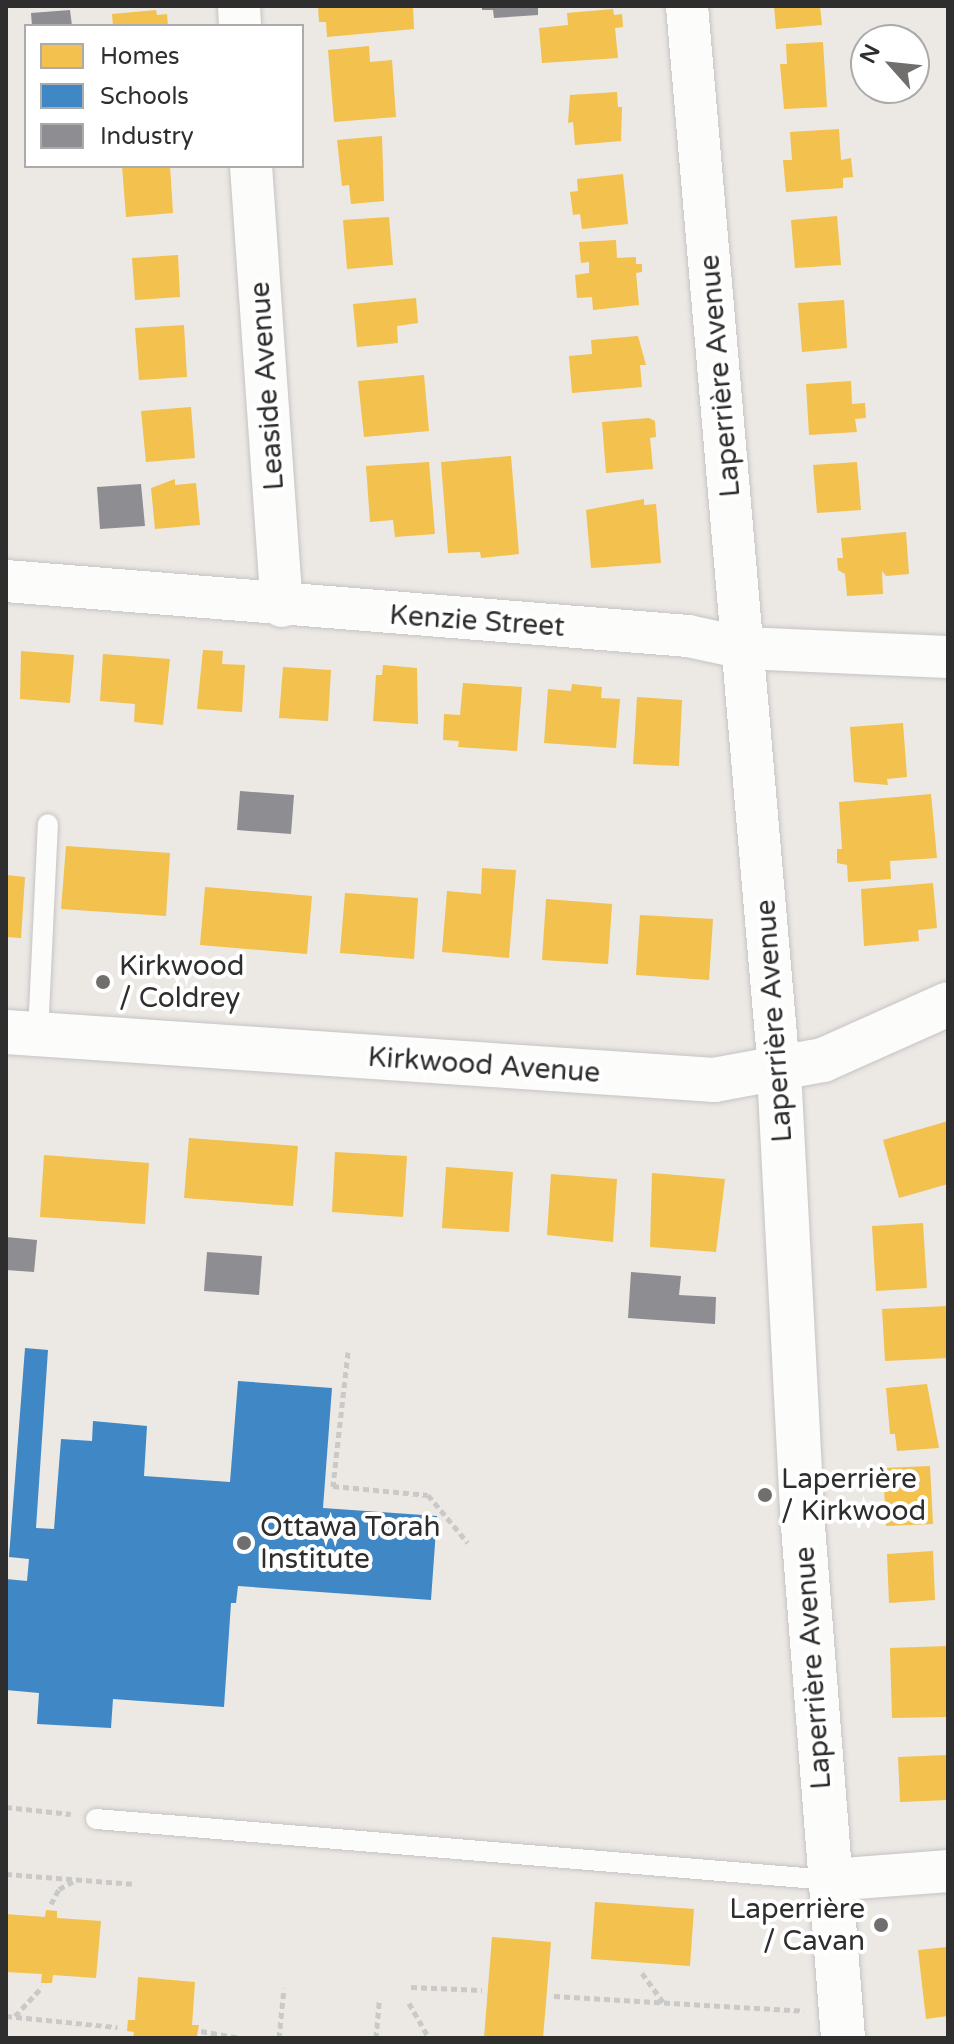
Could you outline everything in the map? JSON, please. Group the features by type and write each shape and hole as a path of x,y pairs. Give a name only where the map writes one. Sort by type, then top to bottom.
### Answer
{"street":[{"name":"Laperrière Avenue","path":"687,6 779,1071 803,1526 842,2025"},
{"name":"Leaside Avenue","path":"251,168 282,606"},
{"name":"Kenzie Street","path":"6,581 282,606 688,636 744,648 948,657"},
{"name":"Kirkwood Avenue","path":"22,1033 714,1080 779,1071 864,1044 948,1004"},
{"path":"829,1880 948,1871"}],"lane":[{"path":"22,1033 48,824"},
{"path":"96,1819 829,1880"}],"path":[{"path":"348,1352 333,1486 428,1495 468,1543"},
{"path":"6,1807 96,1819"},
{"path":"6,1874 135,1884"},
{"path":"51,1904 59,1889 80,1878"},
{"path":"642,1973 664,2003"},
{"path":"14,2017 42,1987"},
{"path":"411,1987 482,1990"},
{"path":"279,2038 284,1988"},
{"path":"554,1996 664,2003 842,2025"},
{"path":"376,2038 379,2000"},
{"path":"409,2003 429,2038"},
{"path":"6,2016 117,2027"},
{"path":"201,2031 239,2038"}],"building: Homes":[{"path":"323,6 413,6 414,29 327,37 326,22 319,22 318,7"},
{"path":"774,6 820,6 822,25 776,29"},
{"path":"613,9 614,15 622,14 623,27 615,28 618,58 542,63 539,28 568,25 567,13"},
{"path":"156,10 157,15 167,14 168,24 113,24 112,14"},
{"path":"823,42 827,107 784,109 780,64 787,64 786,44"},
{"path":"369,46 370,62 392,60 396,117 334,122 328,50"},
{"path":"617,92 618,107 622,107 621,141 575,145 573,122 568,123 570,95"},
{"path":"839,129 841,160 851,158 853,177 843,178 843,188 786,192 783,160 792,160 790,132"},
{"path":"382,136 384,201 351,204 349,185 342,186 337,140"},
{"path":"122,168 170,168 173,213 126,217"},
{"path":"623,174 628,224 582,229 580,214 573,215 570,192 578,191 577,179"},
{"path":"837,216 841,265 795,268 791,220"},
{"path":"389,217 393,265 347,269 343,220"},
{"path":"616,240 617,258 636,257 636,264 642,264 642,272 636,273 639,305 593,310 592,297 577,298 575,275 589,273 589,262 581,263 579,242"},
{"path":"178,255 180,297 135,300 132,258"},
{"path":"416,298 418,323 397,326 398,343 357,347 353,304"},
{"path":"844,300 847,348 802,352 798,303"},
{"path":"184,325 187,377 139,380 135,328"},
{"path":"638,336 646,365 640,365 642,387 572,393 569,356 592,354 591,340"},
{"path":"424,375 429,431 364,437 358,381"},
{"path":"851,381 852,404 865,403 866,418 855,419 857,432 809,435 806,384"},
{"path":"191,407 195,458 146,462 141,411"},
{"path":"649,418 655,421 656,437 650,438 653,469 606,473 602,422"},
{"path":"511,456 519,554 481,558 480,552 448,553 441,462"},
{"path":"429,462 435,534 395,537 393,520 370,522 366,466"},
{"path":"857,462 861,510 817,513 813,465"},
{"path":"175,479 175,485 196,483 200,525 155,529 151,488"},
{"path":"644,499 644,505 656,504 661,563 591,568 586,510"},
{"path":"906,532 909,574 886,576 882,571 883,594 847,596 845,574 838,570 837,558 843,558 841,538"},
{"path":"203,650 223,651 222,664 245,665 242,712 197,709"},
{"path":"21,651 74,655 70,703 20,699"},
{"path":"103,654 170,659 163,725 134,722 135,704 100,701"},
{"path":"383,665 417,668 418,724 373,721 376,675 382,675"},
{"path":"283,667 331,670 328,721 279,718"},
{"path":"463,683 522,687 517,751 458,747 459,741 443,740 444,714 460,715"},
{"path":"572,684 602,687 601,698 620,699 616,748 544,743 548,689 571,691"},
{"path":"637,697 682,700 679,766 633,764"},
{"path":"903,723 907,777 887,779 888,785 854,782 850,727"},
{"path":"931,794 937,858 890,861 891,879 848,882 847,865 837,863 837,849 842,849 839,802"},
{"path":"66,846 170,853 166,916 61,909"},
{"path":"482,868 516,870 509,958 442,952 447,891 481,894"},
{"path":"6,875 25,877 21,938 6,937"},
{"path":"933,883 937,928 918,930 919,941 864,946 861,889"},
{"path":"205,887 312,896 307,954 200,945"},
{"path":"345,893 418,898 414,959 340,953"},
{"path":"546,899 612,904 608,964 542,960"},
{"path":"640,915 713,919 709,980 636,975"},
{"path":"948,1121 948,1184 899,1198 883,1140"},
{"path":"189,1138 298,1146 293,1206 184,1198"},
{"path":"335,1152 407,1156 403,1217 332,1212"},
{"path":"44,1155 149,1163 145,1224 40,1217"},
{"path":"446,1167 513,1172 509,1232 442,1228"},
{"path":"652,1173 725,1179 716,1252 650,1247"},
{"path":"551,1174 617,1179 613,1242 547,1235"},
{"path":"923,1223 927,1288 876,1291 872,1226"},
{"path":"948,1306 948,1358 885,1361 882,1309"},
{"path":"927,1384 939,1448 897,1451 895,1434 890,1434 886,1388"},
{"path":"930,1466 933,1524 886,1526 883,1468"},
{"path":"933,1551 935,1600 889,1603 887,1554"},
{"path":"948,1646 948,1717 892,1718 890,1648"},
{"path":"948,1755 948,1800 900,1802 898,1757"},
{"path":"595,1902 694,1909 690,1966 591,1959"},
{"path":"46,1910 57,1911 57,1918 101,1921 96,1978 53,1975 52,1983 41,1983 42,1974 6,1972 6,1914 45,1917"},
{"path":"492,1937 551,1942 543,2038 484,2038"},
{"path":"948,1947 948,2016 926,2019 918,1950"},
{"path":"138,1977 195,1982 192,2025 199,2025 197,2036 133,2038 134,2032 127,2031 128,2020 135,2020"}],"building: Schools":[{"path":"25,1348 48,1350 36,1528 54,1529 61,1439 92,1441 93,1421 147,1426 144,1476 230,1482 238,1381 332,1388 323,1508 437,1516 431,1600 238,1586 236,1603 231,1603 224,1707 113,1699 111,1728 37,1724 39,1693 6,1690 6,1579 27,1581 29,1559 9,1557"}],"building: Industry":[{"path":"482,6 538,6 538,15 494,18 493,10 482,10"},
{"path":"70,10 72,24 32,24 31,13"},
{"path":"141,484 145,526 100,529 97,487"},
{"path":"240,791 294,795 291,834 237,830"},
{"path":"6,1237 37,1240 34,1272 6,1270"},
{"path":"207,1252 262,1256 259,1295 204,1291"},
{"path":"631,1272 681,1276 679,1295 716,1297 715,1324 628,1318"}],"place":[{"name":"Kirkwood / Coldrey","path":"103,982"},
{"name":"Laperrière / Kirkwood","path":"765,1495"},
{"name":"Ottawa Torah Institute","path":"244,1543"},
{"name":"Laperrière / Cavan","path":"881,1925"}]}
